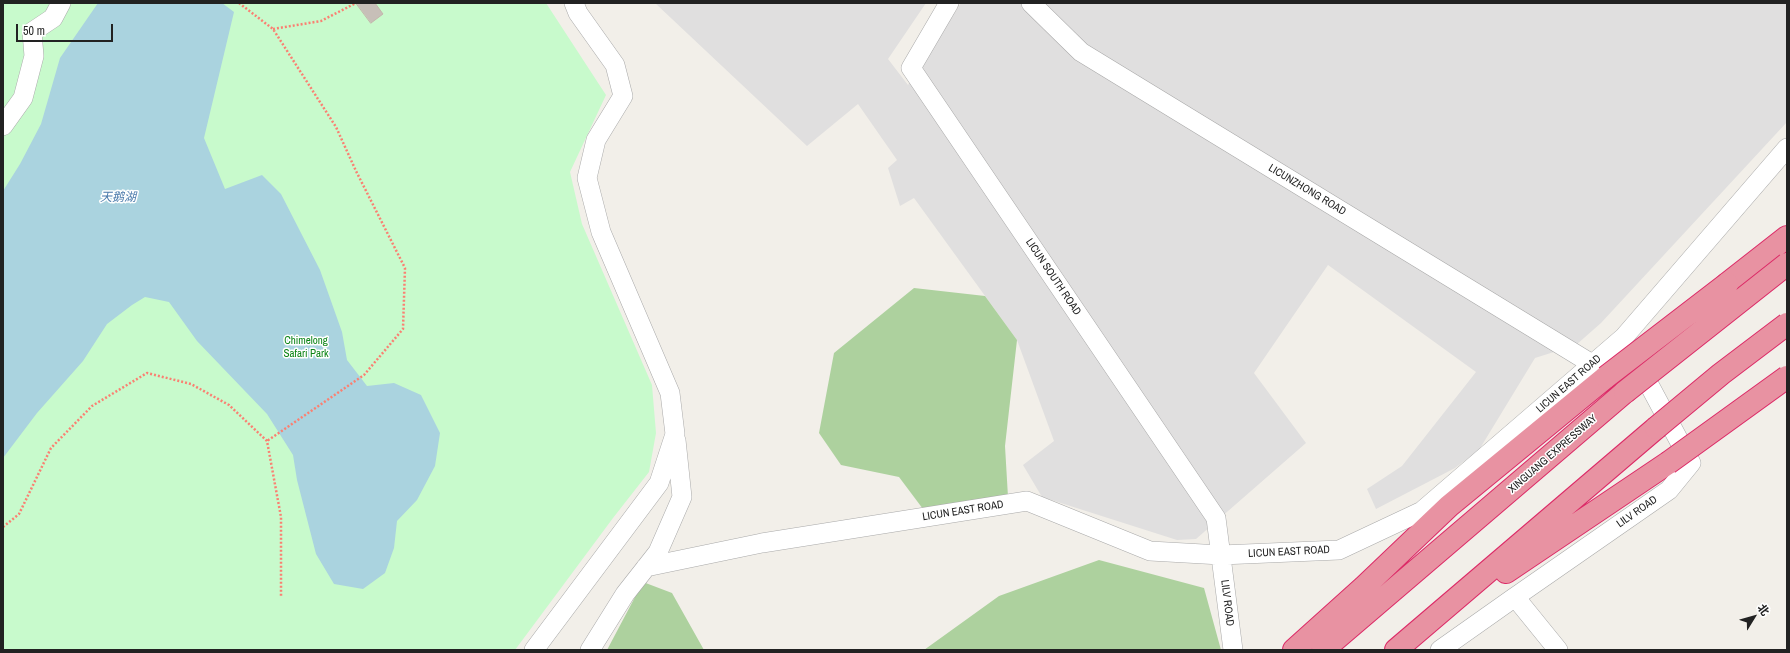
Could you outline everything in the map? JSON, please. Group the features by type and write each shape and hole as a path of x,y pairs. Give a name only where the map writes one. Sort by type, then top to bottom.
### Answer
{"highway":[{"path":"1294,650 1364,587 1449,506 1599,370 1727,284 1785,239"},
{"name":"XINGUANG EXPRESSWAY","path":"1323,650 1626,392 1787,264"},
{"path":"1396,650 1656,428 1721,374 1787,324"},
{"path":"1396,650 1554,539 1668,463 1787,377"}],"street":[{"path":"3,126 23,98 34,56 32,32 53,18 61,3"},
{"path":"574,3 578,13 615,65 623,96 596,140 587,178 601,232 670,393 676,434 682,497 658,552 625,594 590,650"},
{"name":"LICUN SOUTH ROAD","path":"949,3 911,68 1216,518 1221,556"},
{"name":"LICUNZHONG ROAD","path":"1031,3 1081,52 1599,370"},
{"name":"LICUN EAST ROAD","path":"646,567 762,543 1028,501 1150,551 1221,556 1339,550 1422,511 1599,370 1624,337 1787,148"},
{"name":"LILV ROAD","path":"1515,597 1669,490 1691,463 1624,337"},
{"path":"534,650 659,483 676,434"},
{"name":"LILV ROAD","path":"1221,556 1233,650"},
{"path":"1440,650 1515,597 1558,650"}],"path":[{"path":"239,3 272,29 336,128 405,268 403,330 364,375 267,440"},
{"path":"272,29 321,21 356,3"},
{"path":"3,527 19,514 51,448 92,406 147,373 192,384 229,405 267,440 281,517 281,596"}],"shaded area":[{"path":"655,3 926,3 888,59 908,85 961,3 1787,3 1787,122 1601,323 1576,345 1535,358 1479,450 1455,468 1376,509 1367,489 1402,466 1476,372 1328,265 1254,373 1306,443 1196,539 1177,540 1042,497 1023,465 1054,441 1017,340 914,198 900,206 888,168 897,160 858,104 807,146"}],"green space":[{"name":"Chimelong Safari Park","path":"3,3 546,3 606,95 570,172 582,224 652,385 656,433 649,472 515,650 3,650"},
{"path":"914,288 985,296 1017,340 1005,446 1008,497 926,513 899,477 841,465 819,433 834,353"},
{"path":"1099,560 1204,588 1221,650 924,650 999,596"},
{"path":"643,582 672,593 704,650 607,650"}],"water":[{"name":"天鹅湖","path":"98,3 222,3 234,12 204,138 225,189 262,175 281,194 320,270 342,332 347,360 367,386 394,383 421,395 440,433 435,466 417,500 397,521 394,548 385,573 363,589 334,584 316,554 297,480 293,455 267,414 197,341 169,302 145,297 107,324 83,361 37,413 3,458 3,191 20,164 41,124 60,58"}],"building":[{"path":"356,3 375,3 383,14 371,23"}]}
